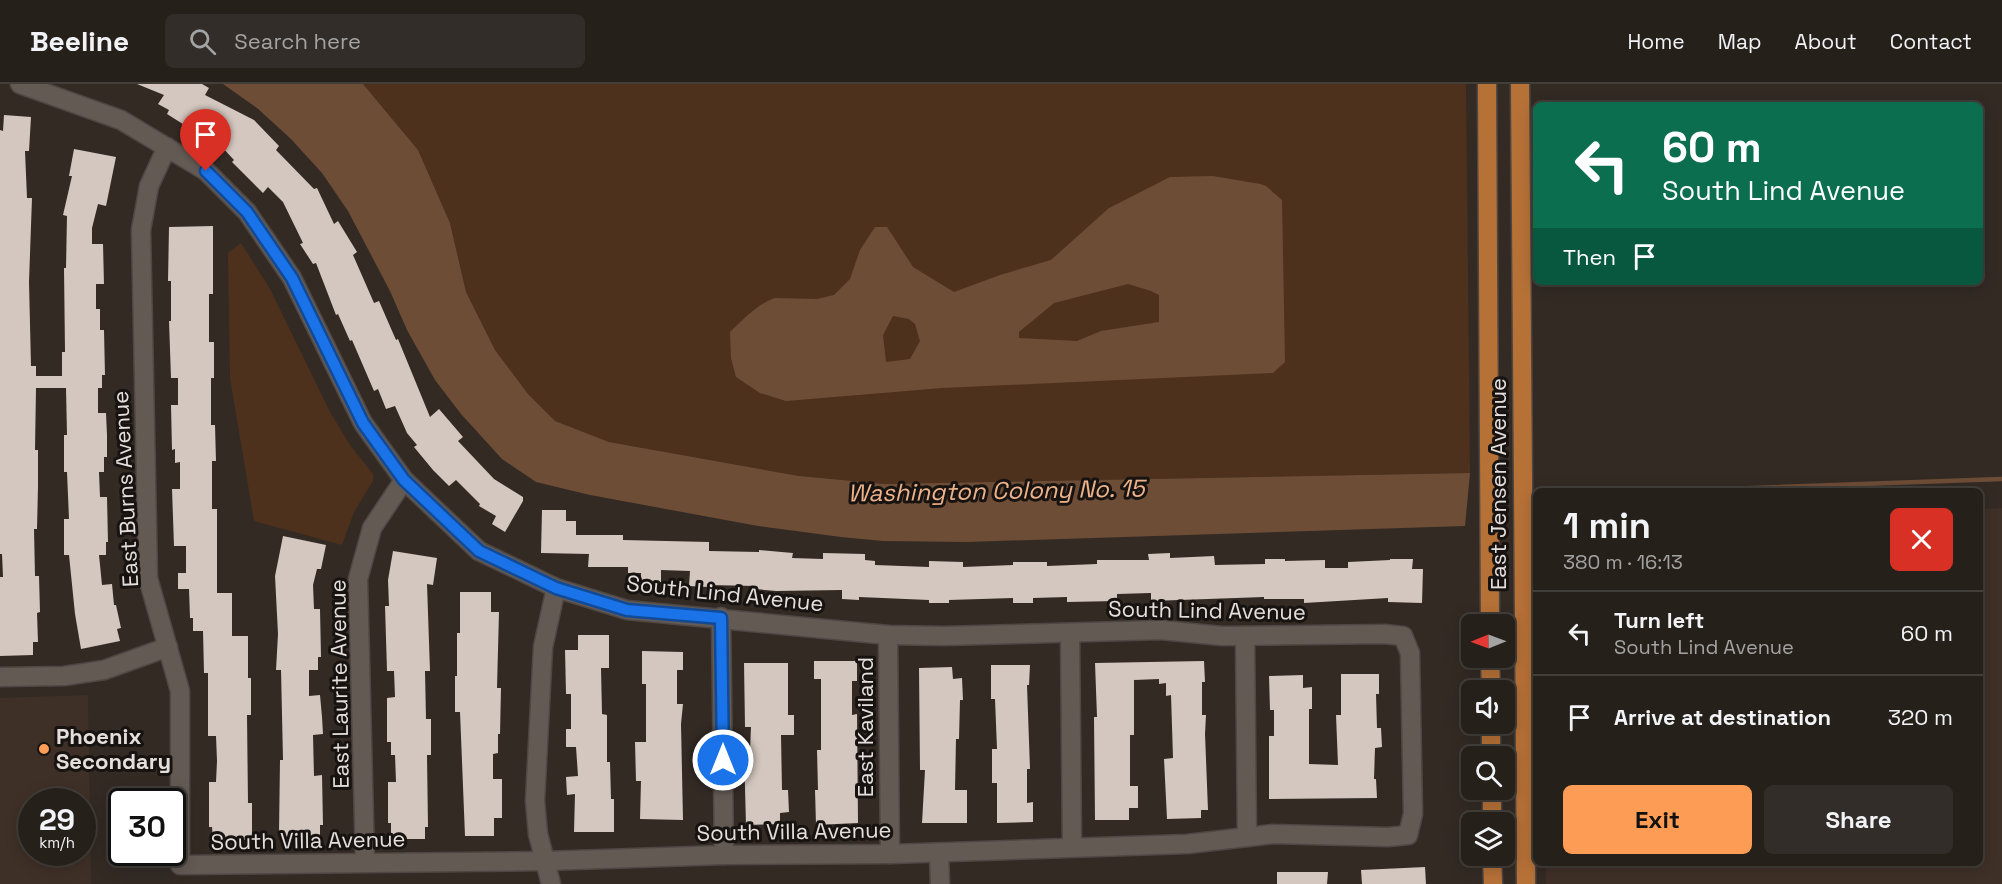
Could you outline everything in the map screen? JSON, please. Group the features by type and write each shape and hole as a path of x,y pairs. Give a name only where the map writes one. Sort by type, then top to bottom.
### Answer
{"main road":[{"name":"East Jensen Avenue","path":"1486,84 1490,614"},
{"name":"East Jensen Avenue","path":"1520,84 1526,884"},
{"path":"1492,866 1493,884"}],"street":[{"name":"South Lind Avenue","path":"20,84 121,120 206,171 247,212 292,278 363,423 404,480 479,551 556,588 627,610 888,635 1161,630 1222,636 1384,634 1403,636 1410,652 1413,814 1408,835"},
{"name":"East Burns Avenue","path":"167,147 149,186 141,230 148,578 180,692 180,788"},
{"name":"East Laurite Avenue","path":"365,862 358,579 372,528 404,480"},
{"path":"551,884 538,834 534,801 543,647 556,588"},
{"path":"721,618 724,855"},
{"path":"1070,633 1072,847"},
{"name":"East Kaviland","path":"888,635 890,854"},
{"path":"1245,636 1247,837"},
{"path":"0,677 64,676 104,670 168,647"},
{"name":"South Villa Avenue","path":"186,866 939,853 1187,844 1273,834 1388,837 1408,835"},
{"path":"939,853 940,884"}],"shaded area":[{"path":"363,84 1466,84 1470,473 885,484 799,476 609,442 555,421 528,394 495,350 466,292 450,223 418,150"},
{"path":"241,243 270,289 330,412 350,445 373,474 373,481 354,512 342,545 254,521 230,378 228,253"},
{"path":"2002,508 2002,884 1546,884 1546,866 1983,866 1983,509"},
{"name":"Phoenix Secondary","path":"88,695 89,788 18,788 18,866 91,866 91,884 0,884 0,698"}],"water":[{"path":"223,84 363,84 418,150 450,223 466,292 495,350 528,394 555,421 609,442 799,476 885,484 1470,473 1465,526 967,542 883,541 758,526 590,495 536,482 502,459 461,414 435,380 407,330 390,291 348,211 322,173 291,139 257,108"},
{"path":"1213,176 1260,184 1266,186 1282,200 1285,362 1273,373 942,388 786,401 760,393 736,377 731,358 730,332 756,308 775,298 817,299 834,295 850,279 860,250 875,227 887,227 913,267 954,292 1051,260 1109,208 1170,177","holes":["1128,284 1159,295 1159,322 1101,331 1077,341 1019,338 1019,332 1054,303","893,316 909,319 915,324 920,341 910,359 886,362 883,335"]}],"building":[{"path":"137,84 202,84 209,88 205,95 254,120 279,146 276,150 314,189 317,188 334,224 338,221 357,252 353,255 374,303 379,301 396,340 398,339 430,417 439,409 463,437 458,441 494,479 523,497 523,501 505,532 492,524 496,516 479,506 480,504 456,480 449,486 433,470 414,447 417,445 407,433 395,406 386,409 378,389 374,391 352,340 350,341 338,314 336,315 316,263 313,264 300,244 303,243 283,202 268,187 263,193 232,162 234,160 208,132 205,138 167,114 169,110 158,104 164,95"},
{"path":"4,115 31,117 29,151 25,151 27,198 32,198 29,282 31,366 36,366 36,376 62,376 62,352 65,352 64,268 66,268 67,216 63,215 72,176 69,176 74,149 116,157 106,206 98,204 92,228 92,244 103,244 104,284 96,284 96,309 100,309 100,330 104,330 105,375 102,375 102,388 98,388 98,413 106,413 107,457 104,457 104,472 99,472 100,497 107,497 108,542 106,542 106,555 99,555 102,585 112,584 114,605 116,605 121,628 117,629 120,641 81,649 69,555 64,555 64,519 69,519 67,472 64,472 64,435 67,435 66,388 36,388 35,450 38,450 38,486 37,529 34,529 35,576 39,576 38,642 33,642 33,655 0,656 0,577 3,577 2,554 0,554 0,130 3,131"},
{"path":"213,226 213,294 209,294 209,342 214,342 211,425 215,425 216,461 212,461 212,509 217,509 217,593 232,593 232,636 248,636 251,715 247,715 248,803 252,803 252,840 213,840 212,827 209,827 209,782 216,782 217,761 216,736 208,736 208,673 204,673 203,631 193,631 189,589 178,589 178,573 186,573 186,546 174,546 172,489 180,489 180,462 175,463 175,449 172,450 171,405 178,405 178,378 171,378 169,227"},
{"path":"542,510 566,510 566,521 576,521 576,535 623,535 623,540 709,542 709,551 759,552 759,550 793,553 792,558 823,559 823,553 865,554 865,560 875,561 875,565 929,567 929,561 963,562 963,567 1013,565 1013,562 1047,562 1047,566 1097,564 1097,560 1149,560 1148,554 1170,553 1170,558 1214,556 1215,565 1265,564 1265,559 1325,560 1325,568 1348,568 1348,562 1413,559 1412,569 1423,569 1422,603 1388,602 1388,598 1304,603 1304,599 1264,599 1264,597 1151,601 1151,593 1117,594 1117,601 1067,602 1067,597 1033,598 1033,603 1013,603 1013,598 949,600 949,603 929,603 929,600 859,597 859,600 842,599 842,590 776,591 755,589 756,586 689,586 690,571 661,570 661,582 641,582 641,573 628,573 628,567 588,567 589,554 541,553"},
{"path":"283,536 326,545 321,569 317,569 313,585 314,609 320,609 321,657 318,657 318,670 309,670 309,696 320,695 322,717 323,734 313,735 314,776 322,775 323,825 320,825 320,838 285,838 285,833 279,833 280,760 283,760 281,670 276,670 278,634 275,576"},
{"path":"393,551 437,558 433,585 427,584 430,671 425,671 426,719 431,719 431,755 427,755 428,827 425,827 425,839 391,839 391,823 388,823 388,782 396,782 395,755 391,755 391,742 387,742 387,698 395,697 394,671 387,671 385,606 389,606 388,580"},
{"path":"460,592 491,592 491,612 499,612 497,688 501,688 500,734 498,734 498,753 493,754 493,779 502,779 502,818 494,818 494,836 465,836 460,712 455,712"},
{"path":"578,635 609,635 609,668 601,668 602,714 607,715 607,762 610,762 611,799 614,799 614,832 574,832 575,794 567,795 566,777 578,776 576,747 566,747 566,729 571,729 571,694 566,694 565,650 578,650"},
{"path":"642,651 683,652 683,670 677,670 677,704 683,704 681,724 683,820 640,819 641,781 636,781 635,742 646,742 646,684 642,684"},
{"path":"814,661 857,661 857,681 852,681 852,715 857,714 858,823 816,825 817,750 821,750 821,679 814,679"},
{"path":"1204,661 1202,715 1206,715 1208,810 1201,810 1201,818 1167,819 1164,759 1173,758 1171,695 1166,696 1166,683 1159,684 1159,679 1134,680 1134,735 1130,735 1130,786 1138,786 1138,808 1129,808 1129,820 1095,820 1094,717 1097,717 1095,663"},
{"path":"744,663 788,663 788,715 794,715 794,735 781,735 782,790 788,790 789,812 780,813 780,824 746,825 744,750 750,750 751,727 745,727"},
{"path":"991,665 1030,665 1029,685 1027,685 1030,769 1027,769 1027,803 1033,802 1033,822 997,823 997,783 992,783 992,749 997,749 995,699 991,699"},
{"path":"952,667 953,679 962,678 963,700 960,700 959,739 956,739 955,790 967,790 967,823 922,823 925,770 920,770 919,668"},
{"path":"1341,674 1379,674 1379,694 1376,694 1377,728 1381,728 1382,747 1375,748 1374,779 1376,779 1377,798 1269,799 1269,736 1274,736 1274,710 1270,710 1269,676 1303,675 1303,688 1312,687 1312,709 1309,709 1309,764 1338,765 1336,715 1341,715"},
{"path":"1425,867 1426,884 1362,884 1361,870"},
{"path":"1277,872 1328,872 1327,884 1277,884"}],"waterway":[{"name":"Washington Colony No. 15","path":"1752,488 2002,479"}],"place":[{"name":"Phoenix Secondary","path":"44,749"}],"route":[{"path":"206,171 247,212 292,278 363,423 404,480 479,551 556,588 627,610 721,618 723,760"}]}
